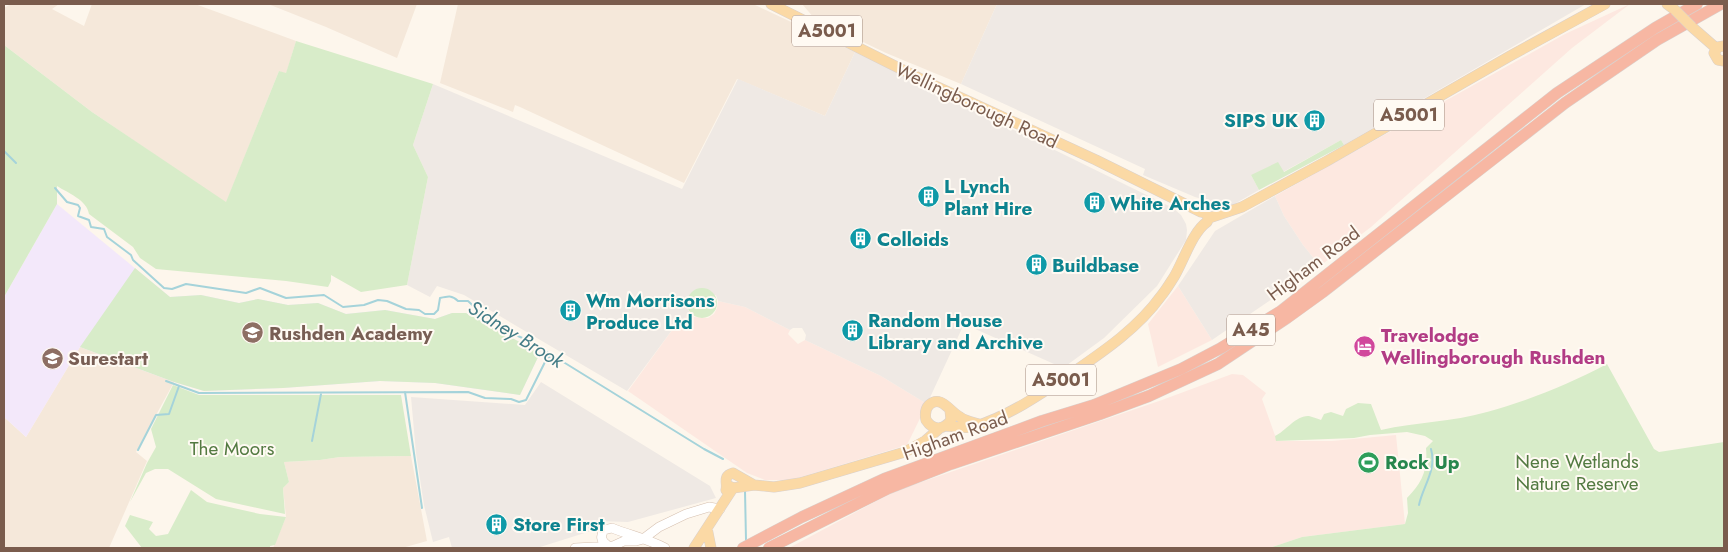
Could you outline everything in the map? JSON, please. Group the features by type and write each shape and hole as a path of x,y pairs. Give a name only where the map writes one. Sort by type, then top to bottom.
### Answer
{"highway":[{"name":"Higham Road","path":"744,548 802,517 884,479 1042,421 1094,405 1182,369 1222,348 1281,311 1557,93 1655,28 1697,4"},
{"name":"Higham Road","path":"769,548 887,489 951,464 1149,396 1218,364 1323,292 1565,103 1657,40 1721,4"}],"main road":[{"name":"Wellingborough Road","path":"771,4 929,83 1096,160 1184,205 1201,219"},
{"name":"A5001","path":"926,420 933,427 966,428 996,419 1023,404 1084,365 1125,334 1160,298 1174,277 1193,240 1201,219 1242,207 1319,166 1510,56 1605,4"},
{"path":"1671,7 1692,27 1720,47 1714,53 1716,59 1720,62 1724,61"},
{"path":"918,444 926,420 925,410 933,403 943,403 961,418 979,424"},
{"path":"694,548 735,484 774,487 800,483 905,452 925,441 943,427 950,420 950,410"},
{"path":"575,548 613,546 618,542 643,539 659,527 677,518 698,510 722,505"},
{"path":"630,534 659,527"},
{"path":"587,546 601,537 602,532 607,528 612,528 665,548"},
{"path":"707,528 711,548"},
{"path":"617,531 620,537 618,542"},
{"path":"601,537 602,541 607,545"}],"shaded area":[{"path":"11,4 59,4 52,9 84,26 92,4 195,4 296,41 286,74 279,71 226,203 92,112 4,45 4,8"},
{"path":"268,4 417,4 397,58"},
{"path":"458,4 753,4 855,52 825,116 737,79 684,183 520,107 515,105 513,112 440,83"},
{"path":"802,4 997,4 961,84 886,53 815,19"},
{"path":"997,4 1586,4 1344,145 1341,140 1283,172 1251,175 1259,190 1229,207 1195,197 1143,175 1145,169 961,84"},
{"path":"1630,4 1572,48 1371,227 1320,266 1303,245 1284,216 1275,196 1565,34"},
{"path":"855,52 1173,208 1181,215 1186,224 1186,240 1157,286 1104,338 1063,368 964,324 927,404 881,376 805,340 806,335 802,328 790,330 745,307 718,301 716,295 687,308 690,313 675,326 627,391 464,295 437,286 430,297 407,285 428,177 413,145 433,84 682,189 738,79 825,116"},
{"path":"1275,196 1284,216 1303,245 1320,266 1212,340 1178,286 1215,231"},
{"name":"Rushden Academy","path":"57,204 170,297 201,295 239,303 258,299 288,305 318,303 346,314 385,310 435,319 452,313 466,313 540,353 520,395 435,383 380,381 204,391 174,382 80,347 26,437 4,417 4,297"},
{"path":"1178,286 1212,340 1158,367 1148,324"},
{"path":"718,301 745,307 790,330 788,334 798,344 805,340 881,376 927,404 907,445 791,480 765,480 747,473 628,391 675,326 690,313 694,317 708,318 714,314"},
{"path":"80,347 174,382 136,452 147,461 109,548 4,548 4,417 26,437"},
{"path":"1232,374 1243,375 1266,393 1262,399 1277,441 1332,441 1396,435 1405,524 1302,537 1269,548 789,548 895,491 1162,400"},
{"path":"541,382 710,486 716,498 628,522 598,521 591,531 537,548 452,548 449,537 433,542 424,505 416,453 411,397 525,405"},
{"path":"411,456 427,541 402,548 273,548 286,517 283,488 289,482 284,462 340,457"}],"green space":[{"path":"296,41 433,84 413,145 428,177 407,285 361,292 331,275 328,287 286,281 156,269 140,258 133,247 89,214 88,209 81,201 57,186 57,204 4,297 4,45 92,112 226,202 279,71 286,73"},
{"path":"1341,140 1344,145 1259,190 1251,175 1278,162 1284,172"},
{"name":"Rushden Academy","path":"135,268 170,297 201,295 239,303 258,299 288,305 318,303 346,314 385,310 435,319 452,313 466,313 540,353 520,395 435,383 380,381 204,391 174,382 80,347"},
{"path":"702,288 713,292 717,303 713,314 702,318 691,314 687,303 691,292"},
{"name":"Nene Wetlands Nature Reserve","path":"1607,364 1654,449 1659,452 1724,442 1724,548 1269,548 1302,537 1405,524 1408,513 1407,498 1417,487 1423,476 1426,463 1426,448 1433,441 1425,436 1407,432 1354,438 1276,441 1275,436 1300,418 1309,416 1321,420 1324,414 1331,412 1343,416 1346,409 1358,403 1371,404 1381,430 1461,418 1502,408 1533,397"},
{"name":"The Moors","path":"173,385 199,395 401,395 411,456 340,457 284,462 289,482 283,488 285,514 216,499 168,469 155,469 146,473 130,502 156,447 151,429"},
{"path":"191,490 207,502 260,514 286,517 275,545 270,546 270,548 142,548 125,526 130,515 153,522 149,529 156,536 168,534"}],"waterway":[{"name":"Sidney Brook","path":"4,151 16,163"},
{"name":"Sidney Brook","path":"55,188 67,202 78,205 80,208 78,216 89,220 91,227 104,229 107,237 131,255 133,260 164,288 172,289 186,284 246,293 260,288 286,298 324,295 343,307 364,305 378,300 387,301 406,309 419,310 425,314 434,314 438,310 440,298 450,296 458,301 468,301 482,314 498,321 518,336 531,342 723,459"},
{"path":"166,381 199,393 468,392 485,398 511,399 519,402 526,400 547,358 552,356"},
{"path":"138,450 156,415 169,414 179,386"},
{"path":"405,392 422,508"},
{"path":"312,441 321,394"},
{"path":"1419,505 1431,471 1431,449"},
{"path":"745,491 746,540"}],"place":[{"name":"SIPS UK","path":"1314,120"},
{"name":"L Lynch Plant Hire","path":"928,197"},
{"name":"White Arches","path":"1094,203"},
{"name":"Colloids","path":"861,239"},
{"name":"Buildbase","path":"1036,265"},
{"name":"Wm Morrisons Produce Ltd","path":"570,311"},
{"name":"Random House Library and Archive","path":"852,331"},
{"name":"Rushden Academy","path":"253,333"},
{"name":"Travelodge Wellingborough Rushden","path":"1365,346"},
{"name":"Surestart","path":"52,358"},
{"name":"Rock Up","path":"1369,462"},
{"name":"Store First","path":"497,524"}]}
